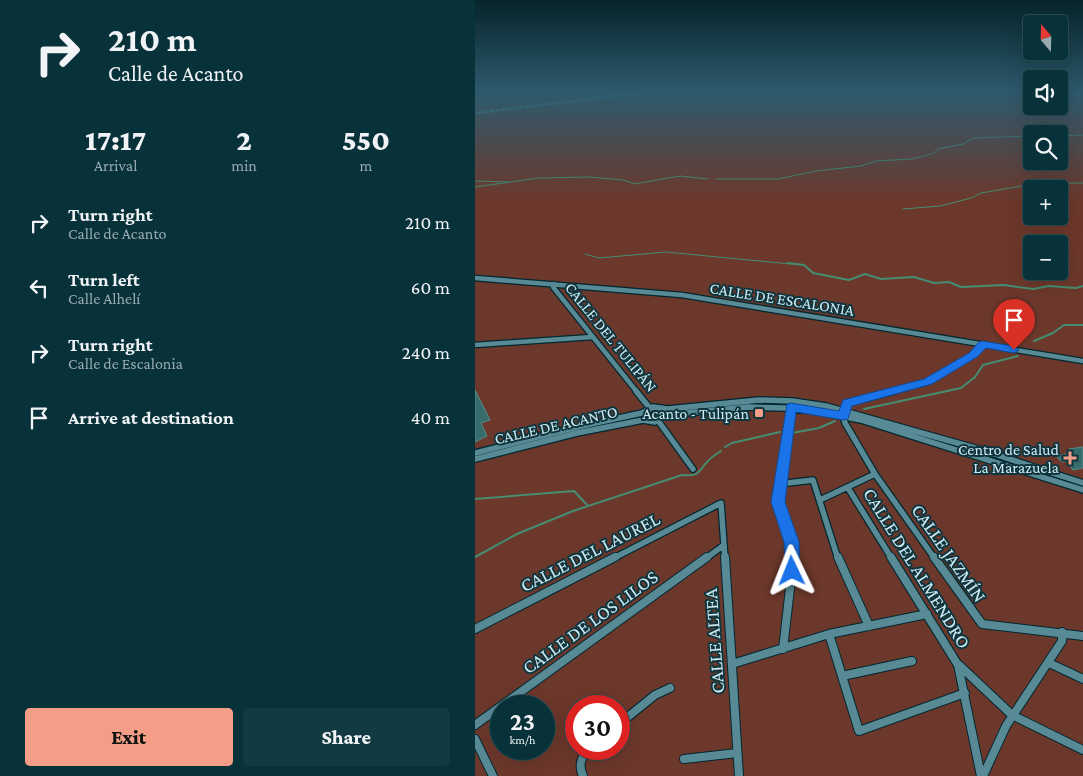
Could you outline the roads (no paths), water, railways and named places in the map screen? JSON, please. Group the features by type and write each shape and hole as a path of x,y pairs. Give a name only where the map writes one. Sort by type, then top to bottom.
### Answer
{"street":[{"name":"CALLE DE ESCALONIA","path":"475,278 682,295 1083,361"},
{"name":"CALLE DEL TULIPÁN","path":"554,284 553,287 649,408"},
{"path":"475,345 592,337"},
{"path":"844,413 847,403 928,382 973,355 982,345"},
{"path":"783,649 792,571 791,542 778,502 779,484 792,404"},
{"path":"659,422 648,423 643,417 649,408 659,407 665,412 792,404 844,413 1083,483"},
{"path":"659,422 665,412"},
{"path":"844,413 1083,490"},
{"name":"CALLE JAZMÍN","path":"844,413 845,423 875,474 982,624 1083,636"},
{"name":"CALLE DE ACANTO","path":"475,453 577,427 643,417"},
{"name":"CALLE DE ACANTO","path":"475,459 643,417"},
{"path":"659,422 693,469"},
{"path":"820,500 875,474"},
{"path":"779,484 813,480 839,562 869,626"},
{"name":"CALLE DEL ALMENDRO","path":"848,488 958,664 1013,715 1083,750"},
{"name":"CALLE ALTEA","path":"721,503 739,776"},
{"name":"CALLE DEL LAUREL","path":"475,629 721,503"},
{"name":"CALLE DE LOS LILOS","path":"475,725 724,545"},
{"path":"732,664 829,634 927,614"},
{"path":"982,776 1013,715 1062,641 1061,632"},
{"path":"829,634 859,731 965,693"},
{"path":"842,676 911,661"},
{"path":"1049,663 1083,678"},
{"name":"CALLE DEL ALMENDRO","path":"958,664 982,776"},
{"path":"630,715 655,695 670,688"},
{"path":"475,739 493,776"},
{"path":"684,759 737,753"},
{"path":"580,760 583,776"}],"waterway":[{"path":"1068,136 1083,135"},
{"path":"716,179 778,179 816,171 861,166 876,161 912,159 934,153 938,149 963,144 973,138 1023,136"},
{"path":"475,187 539,178 588,177 624,180 634,184 680,176 708,179"},
{"path":"475,181 509,182"},
{"path":"903,209 940,206 971,198 981,193 1039,183 1083,183"},
{"path":"585,254 599,258 666,252 801,265"},
{"path":"788,263 804,265 813,273 849,280 865,274 881,279 914,277 934,283 949,282 961,287 1004,285 1033,289 1049,286 1076,288 1083,286"},
{"path":"1034,341 1053,333 1064,325 1083,325"},
{"path":"864,409 961,388 975,377 983,365 1018,356"},
{"path":"792,433 819,428 835,421"},
{"path":"725,447 732,443 780,432"},
{"path":"475,557 517,534 573,511 682,475 695,474 721,451"},
{"path":"475,499 574,491 588,506"}],"place":[{"name":"Acanto - Tulipán","path":"759,413"},
{"name":"Centro de Salud La Marazuela","path":"1070,458"}]}
